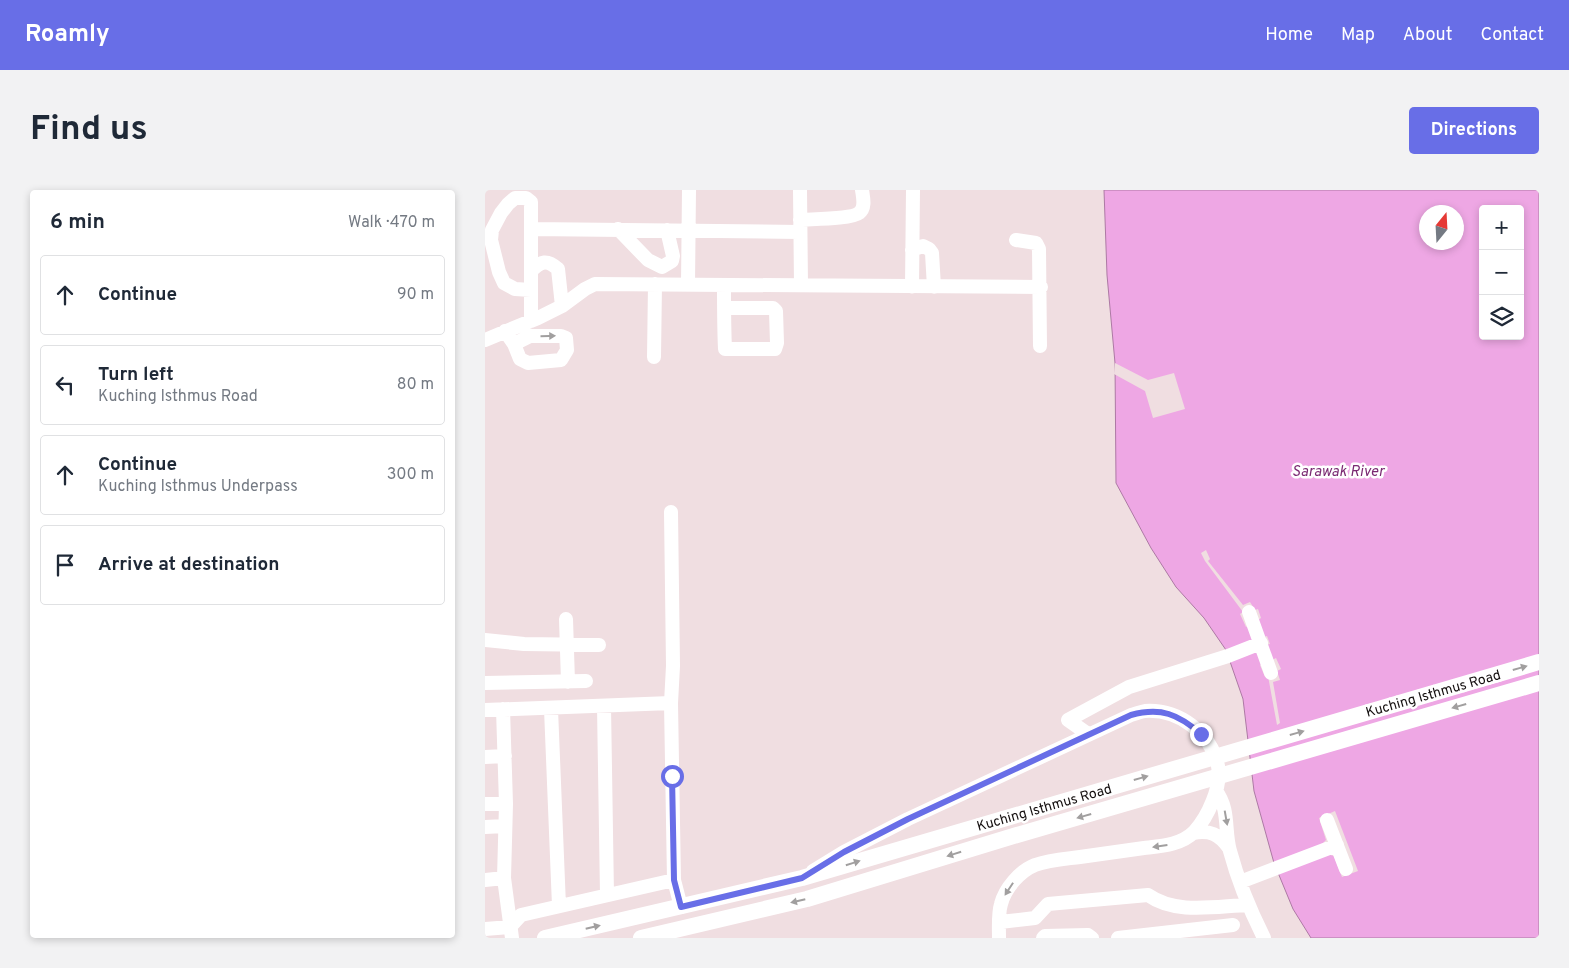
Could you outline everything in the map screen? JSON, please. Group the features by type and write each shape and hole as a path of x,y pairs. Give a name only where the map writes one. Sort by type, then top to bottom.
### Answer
{"main road":[{"name":"Kuching Isthmus Road","path":"545,938 802,878 1539,662"},
{"name":"Kuching Isthmus Road","path":"641,938 807,899 1017,835 1539,683"}],"street":[{"path":"688,284 689,190"},
{"path":"800,190 801,285"},
{"path":"531,229 689,230 800,226 848,217 859,213 863,207 862,190"},
{"path":"912,287 913,190"},
{"path":"531,290 515,289 504,283 499,272 491,240 492,230 501,213 515,198 526,198 531,202 531,229 531,271 531,290 531,321"},
{"path":"618,229 648,260 661,267 672,261 673,256 667,230"},
{"path":"1015,240 1036,243 1039,249 1041,346"},
{"path":"913,250 923,246 932,253 934,287"},
{"path":"531,271 539,263 546,261 552,263 558,269 562,306"},
{"path":"496,335 562,306 595,284 1041,287"},
{"path":"654,357 655,284"},
{"path":"724,285 724,308 725,349 775,349 777,344 776,311 773,308 724,308"},
{"path":"485,328 513,344"},
{"path":"671,512 673,666 671,703 674,880 681,907"},
{"path":"1249,612 1271,673"},
{"path":"566,620 568,682"},
{"path":"485,640 524,644 567,643 599,645"},
{"path":"1088,734 1068,720 1129,687 1228,656 1261,643"},
{"path":"485,683 586,681"},
{"path":"485,710 671,703"},
{"path":"603,706 607,895"},
{"path":"551,709 559,906"},
{"path":"503,710 506,804 504,878 511,932"},
{"path":"802,878 844,852 908,819 1088,734 1131,715 1145,711 1167,713 1185,720 1211,746 1218,767 1216,791 1209,810 1193,833"},
{"path":"485,757 505,756"},
{"path":"1216,791 1223,799 1229,848 1240,882 1264,938"},
{"path":"485,804 506,804"},
{"path":"1327,820 1346,869"},
{"path":"485,827 505,826"},
{"path":"999,938 1001,904 1009,887 1021,874 1034,866 1069,858 1170,845 1193,833 1205,830 1223,840 1229,848"},
{"path":"1240,882 1337,845"},
{"path":"485,880 504,878"},
{"path":"511,932 521,915 674,880"},
{"path":"1000,922 1035,918 1048,904 1148,896 1157,902 1179,908 1249,905"},
{"path":"1118,938 1233,925"},
{"path":"485,929 511,932"},
{"path":"1043,938 1045,936 1067,937 1088,935 1092,938"}],"water":[{"name":"Sarawak River","path":"1104,190 1539,190 1539,938 1311,938 1293,909 1274,863 1254,791 1243,699 1226,650 1204,618 1176,587 1151,548 1116,483 1115,363 1107,275"}],"pier":[{"path":"1115,363 1148,380 1174,373 1185,409 1153,418 1145,391 1114,374"},
{"path":"1206,550 1210,559 1208,561 1243,605 1250,602 1255,610 1258,609 1261,618 1258,620 1264,637 1267,636 1270,644 1266,645 1272,660 1276,658 1281,669 1277,671 1280,680 1273,682 1280,723 1277,725 1268,676 1265,677 1260,665 1262,664 1254,639 1240,614 1243,612 1205,561 1201,553"},
{"path":"1335,811 1358,871 1342,877 1334,856 1327,854 1320,846 1326,840 1319,818"}],"route":[{"path":"672,776 674,880 681,907 802,878 844,852 908,819 1131,715 1145,711 1167,713 1185,720 1201,734"}]}
